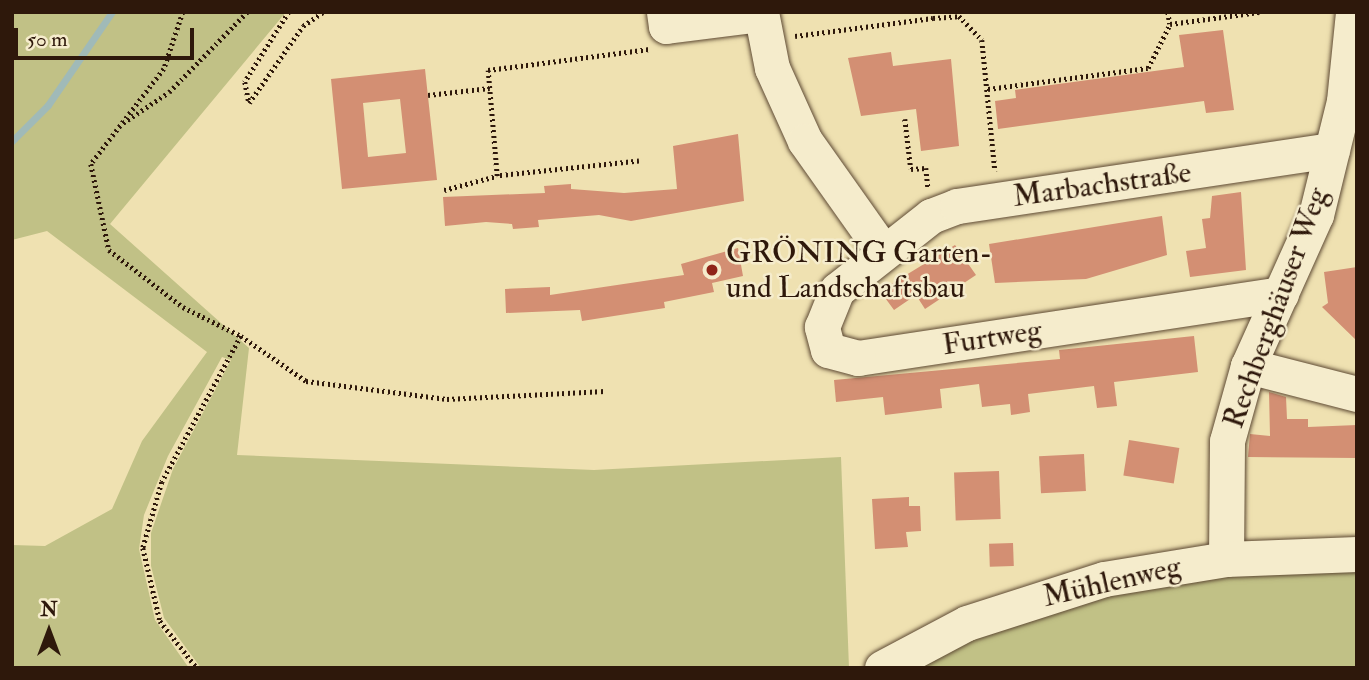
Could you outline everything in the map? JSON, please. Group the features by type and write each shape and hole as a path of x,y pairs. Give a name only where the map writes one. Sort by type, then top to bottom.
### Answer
{"street":[{"path":"664,12 666,26 762,20 772,68 805,141 883,251"},
{"name":"Rechberghäuser Weg","path":"1226,559 1227,441 1248,366 1316,215 1332,150 1350,101 1353,12"},
{"name":"Marbachstraße","path":"883,251 931,216 997,200 1332,150"},
{"name":"Furtweg","path":"883,251 837,290 822,327 828,351 840,358 1281,294"},
{"path":"1248,366 1357,394"},
{"name":"Mühlenweg","path":"883,668 930,642 1005,608 1104,579 1226,559 1357,554"}],"path":[{"path":"183,12 164,69 91,164 108,250 183,307 241,336 306,381 447,399 606,391"},
{"path":"120,125 169,92 247,12"},
{"path":"289,12 245,82 249,103 303,26 323,12"},
{"path":"988,89 1148,68 1170,24 1168,12"},
{"path":"1170,24 1259,12"},
{"path":"762,20 815,37 933,15 959,16 982,40 997,200"},
{"path":"497,176 488,70 659,48"},
{"path":"428,95 490,88"},
{"path":"905,119 911,169 926,168 931,216"},
{"path":"444,190 497,176 639,161"},
{"path":"197,668 160,621 143,548 162,482 241,336"}],"green space":[{"path":"12,12 286,12 110,224 249,348 237,455 594,470 841,457 849,668 201,668 164,618 151,566 151,533 173,469 231,360 222,357 168,456 144,515 139,549 155,620 189,668 12,668 12,545 45,546 112,509 142,441 207,352 47,231 12,240"},
{"path":"1357,563 1357,668 895,668 1142,578"}],"building":[{"path":"1223,30 1234,110 1206,113 1204,101 998,129 995,101 1016,98 1015,90 1184,67 1179,35"},
{"path":"891,52 893,66 951,59 959,146 921,151 916,109 861,116 848,58"},
{"path":"425,69 437,180 342,189 331,79","holes":["400,99 406,153 368,157 363,103"]},
{"path":"738,134 744,201 631,221 599,215 538,220 539,227 513,229 512,224 486,222 445,226 443,197 545,193 544,186 571,184 571,189 624,193 677,189 673,146"},
{"path":"1241,192 1246,270 1190,277 1186,251 1206,248 1202,219 1210,218 1212,196"},
{"path":"1162,216 1167,255 1086,279 995,283 989,244"},
{"path":"955,245 976,275 925,309 916,295 894,310 880,291"},
{"path":"738,248 743,276 712,283 714,292 664,302 665,308 582,321 580,310 506,313 505,289 550,287 550,295 684,275 681,264"},
{"path":"1357,267 1357,341 1322,307 1328,303 1324,272"},
{"path":"1194,336 1198,372 1114,382 1117,406 1097,408 1094,386 1028,394 1030,412 1011,415 1010,404 982,407 979,384 940,389 942,408 885,415 883,397 836,402 834,380 1060,359 1059,350"},
{"path":"1269,392 1286,397 1287,419 1308,419 1308,427 1357,425 1357,458 1248,457 1250,434 1270,436"},
{"path":"1129,440 1179,448 1174,484 1123,476"},
{"path":"1084,454 1086,491 1041,493 1039,456"},
{"path":"999,471 1001,519 956,521 954,473"},
{"path":"909,497 909,506 920,506 921,531 906,532 908,547 875,549 872,499"},
{"path":"1013,543 1014,566 990,567 989,544"}],"waterway":[{"path":"12,141 48,105 112,12"}],"place":[{"name":"GRÖNING Garten- und Landschaftsbau","path":"712,270"}]}
